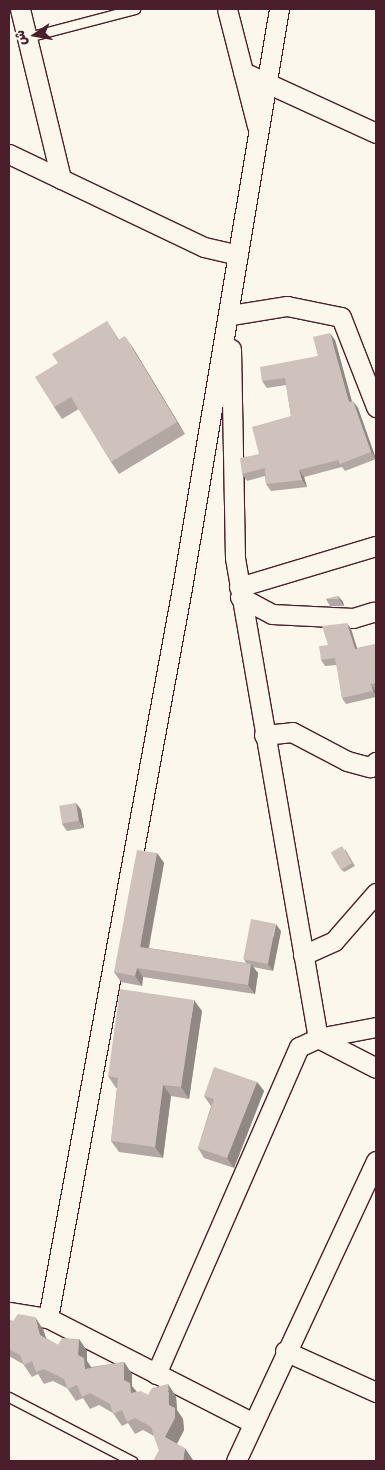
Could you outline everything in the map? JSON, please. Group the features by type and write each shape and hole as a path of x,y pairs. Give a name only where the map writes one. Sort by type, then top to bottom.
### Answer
{"street":[{"path":"20,9 61,179"},
{"path":"227,9 258,132"},
{"path":"48,1318 231,306 279,9"},
{"path":"243,72 267,79 376,133"},
{"path":"9,154 204,248 238,254"},
{"path":"231,306 287,306 341,317 376,407"},
{"path":"231,306 240,592 318,1038"},
{"path":"240,592 376,546"},
{"path":"240,592 272,614 353,618 373,612"},
{"path":"264,735 292,732 347,761 370,767 376,762"},
{"path":"303,955 334,941 376,893"},
{"path":"156,1374 299,1047 318,1038 376,1028"},
{"path":"318,1038 376,1068"},
{"path":"236,1461 285,1351 376,1161"},
{"path":"9,1312 48,1318 253,1423"},
{"path":"285,1351 376,1392"}],"lane":[{"path":"28,37 135,9"},
{"path":"9,1397 132,1461"}],"building":[{"path":"107,321 118,340 125,336 177,422 111,462 71,397 54,407 35,377 58,363 52,354"},
{"path":"330,333 349,402 353,401 371,452 340,464 338,460 299,470 302,480 266,484 265,468 242,474 240,458 259,454 252,427 291,416 285,378 262,381 260,367 318,356 313,337"},
{"path":"338,596 339,599 326,599"},
{"path":"347,623 355,649 376,644 376,683 371,684 373,691 342,698 335,658 321,660 319,646 328,645 322,626"},
{"path":"76,803 79,821 62,823 59,806"},
{"path":"342,846 352,863 341,870 331,852"},
{"path":"137,850 157,853 140,947 251,964 248,985 137,968 135,976 114,972"},
{"path":"251,919 276,924 268,964 243,959"},
{"path":"120,989 194,1000 181,1087 163,1085 155,1147 111,1141 118,1078 108,1076"},
{"path":"214,1067 257,1082 227,1158 198,1148 214,1099 204,1096"},
{"path":"18,1314 35,1317 40,1335 58,1345 62,1338 79,1339 78,1355 84,1358 85,1369 124,1362 124,1380 130,1383 131,1393 141,1391 148,1395 152,1388 168,1384 169,1405 175,1408 175,1418 165,1437 185,1448 183,1461 153,1461 159,1450 151,1427 135,1418 127,1422 122,1410 113,1414 110,1404 90,1393 82,1397 77,1385 68,1389 64,1379 44,1369 36,1372 32,1361 24,1365 20,1355 9,1349 9,1320 13,1321"}]}
